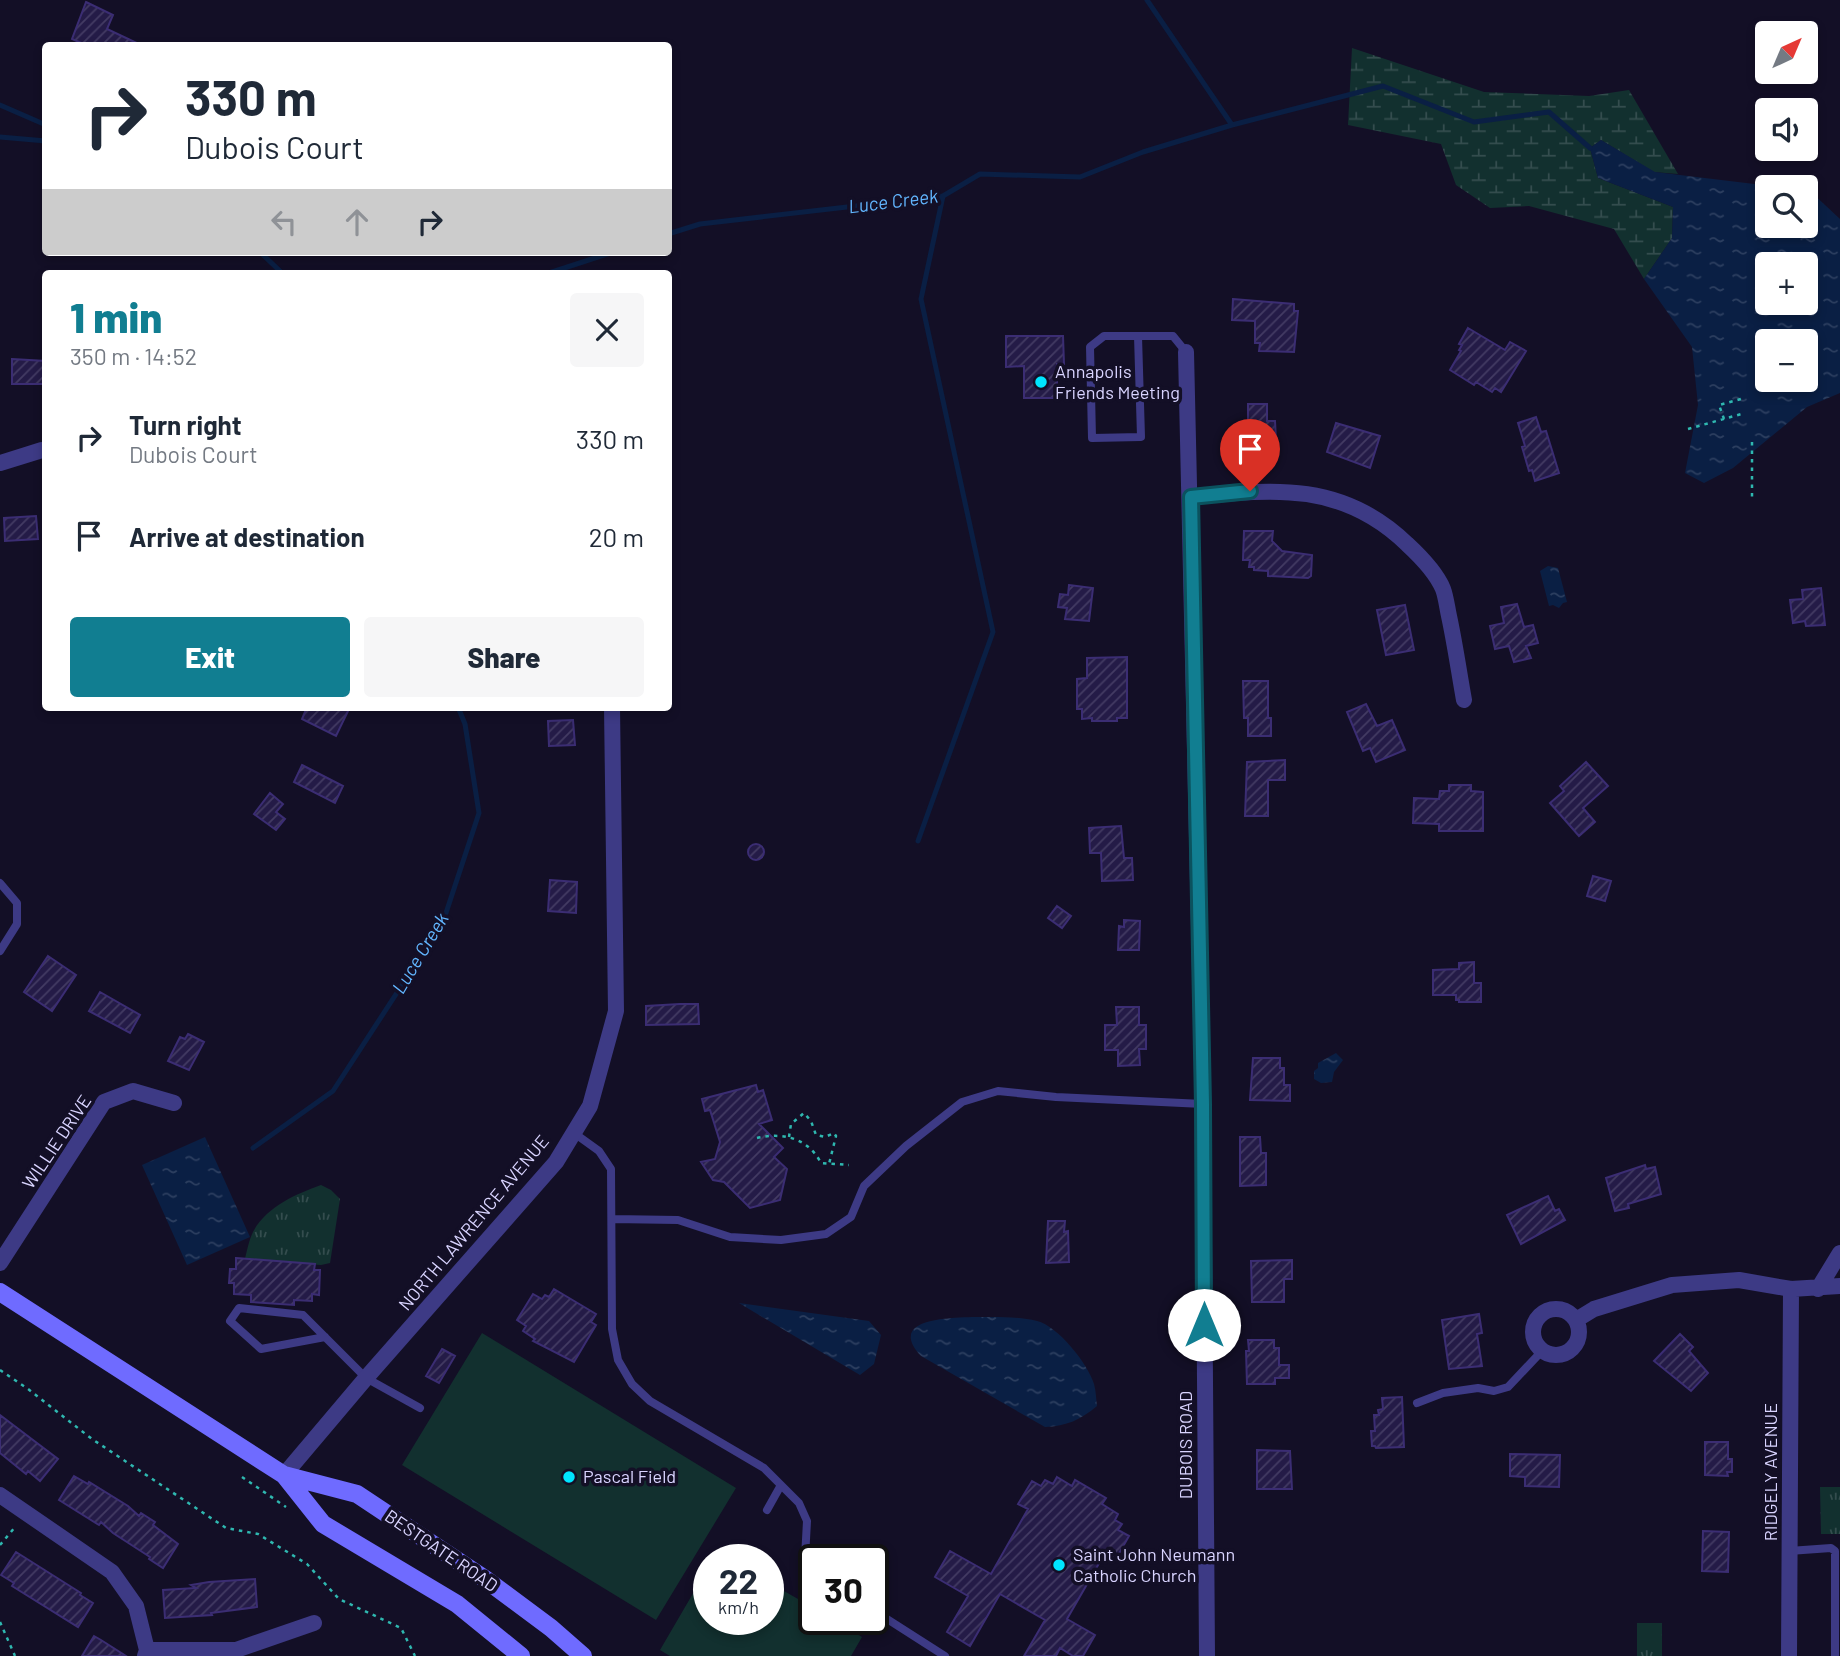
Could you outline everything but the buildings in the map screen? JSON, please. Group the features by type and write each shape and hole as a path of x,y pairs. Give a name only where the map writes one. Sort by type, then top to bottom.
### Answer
{"main road":[{"name":"BESTGATE ROAD","path":"0,1292 284,1475 357,1494 485,1579 551,1628 583,1656"},
{"name":"BESTGATE ROAD","path":"284,1475 323,1524 457,1604 521,1656"}],"street":[{"name":"DUBOIS ROAD","path":"1186,352 1203,1104 1207,1656"},
{"path":"0,463 42,450"},
{"path":"1191,497 1250,491 1302,492 1343,503 1386,523 1422,559 1443,589 1464,700"},
{"name":"NORTH LAWRENCE AVENUE","path":"284,1475 556,1162 590,1107 616,1011 612,711"},
{"name":"WILLIE DRIVE","path":"0,1263 104,1102 133,1091 174,1103"},
{"path":"1818,1289 1840,1253"},
{"path":"1576,1320 1594,1309 1672,1285 1740,1280 1791,1289 1840,1286"},
{"name":"RIDGELY AVENUE","path":"1789,1656 1791,1289"},
{"path":"1552,1309 1570,1313 1576,1320 1578,1338 1567,1352 1559,1355 1542,1351 1535,1344 1532,1335 1537,1318 1552,1309"},
{"path":"0,1495 112,1572 135,1606 146,1653 236,1650 314,1623"}],"lane":[{"path":"1138,336 1140,437 1092,438 1090,347 1104,336 1138,336 1173,336 1186,352"},
{"path":"0,883 18,903 17,924 0,951"},
{"path":"612,1219 678,1220 730,1237 781,1240 825,1234 851,1217 864,1186 906,1146 962,1102 998,1091 1056,1097 1203,1104"},
{"path":"573,1133 599,1151 611,1169 612,1329 618,1360 632,1384 650,1401 764,1468 799,1503 807,1521 806,1544"},
{"path":"325,1337 261,1349 230,1321 239,1308 303,1315 325,1337 366,1378 421,1408"},
{"path":"1417,1403 1443,1393 1478,1388 1494,1391 1508,1387 1542,1351"},
{"path":"767,1510 781,1485"},
{"path":"1789,1551 1831,1548 1835,1551 1835,1656"},
{"path":"889,1621 946,1656"}],"path":[{"path":"1724,419 1719,405 1741,399"},
{"path":"1688,429 1745,413"},
{"path":"1752,442 1752,497"},
{"path":"789,1138 792,1124 804,1113 811,1121 816,1135 825,1137 834,1133 836,1136 830,1164"},
{"path":"757,1138 772,1135 789,1138 806,1143 815,1151 821,1163 849,1165"},
{"path":"0,1370 92,1439 226,1528 258,1534 307,1564 339,1599 401,1628 415,1656"},
{"path":"0,1545 26,1514"},
{"path":"0,1622 15,1656"}],"green space":[{"path":"1352,48 1484,92 1589,96 1629,90 1678,174 1654,172 1601,140 1590,148 1598,178 1673,207 1672,238 1644,279 1614,229 1529,206 1490,208 1456,185 1441,144 1348,125"},
{"path":"321,1185 340,1199 330,1263 321,1265 245,1259 253,1232 266,1215 292,1197"},
{"name":"Pascal Field","path":"482,1333 736,1488 702,1544 693,1544 693,1559 656,1620 402,1465"},
{"path":"1820,1487 1840,1487 1840,1534 1821,1534"},
{"path":"784,1591 798,1599 798,1635 862,1637 851,1656 670,1656 660,1650 693,1593 693,1635 784,1635"},
{"path":"1637,1623 1662,1623 1662,1656 1637,1656"}],"water":[{"path":"1601,140 1655,172 1755,184 1755,238 1818,238 1818,198 1840,219 1840,393 1807,407 1733,468 1704,483 1685,473 1698,405 1692,347 1644,279 1672,238 1673,207 1598,178 1590,148"},
{"path":"1548,566 1558,568 1567,602 1559,608 1549,606 1540,571"},
{"path":"1336,1053 1343,1060 1334,1072 1332,1082 1321,1083 1314,1079 1318,1063"},
{"path":"205,1137 250,1237 187,1265 142,1165"},
{"path":"739,1303 869,1321 881,1335 874,1364 860,1375"},
{"path":"972,1317 1029,1319 1054,1330 1086,1366 1094,1384 1097,1406 1073,1421 1045,1427 921,1356 912,1343 911,1334 916,1327 925,1323"}],"waterway":[{"name":"Luce Creek","path":"1147,0 1232,125"},
{"name":"Luce Creek","path":"672,233 700,224 943,196 980,174 1080,177 1143,152 1232,125 1383,86 1474,122 1549,112 1590,148"},
{"name":"Luce Creek","path":"0,105 42,123"},
{"name":"Luce Creek","path":"0,137 42,141"},
{"path":"918,841 993,632 921,299 943,196"},
{"name":"Luce Creek","path":"264,256 279,270"},
{"name":"Luce Creek","path":"558,270 601,256"},
{"name":"Luce Creek","path":"253,1148 333,1091 443,922 479,813 465,724 460,711"}],"place":[{"name":"Annapolis Friends Meeting","path":"1041,382"},
{"name":"Pascal Field","path":"569,1477"},
{"name":"Saint John Neumann Catholic Church","path":"1059,1565"}],"route":[{"path":"1204,1325 1203,1104 1191,497 1250,491"}]}
